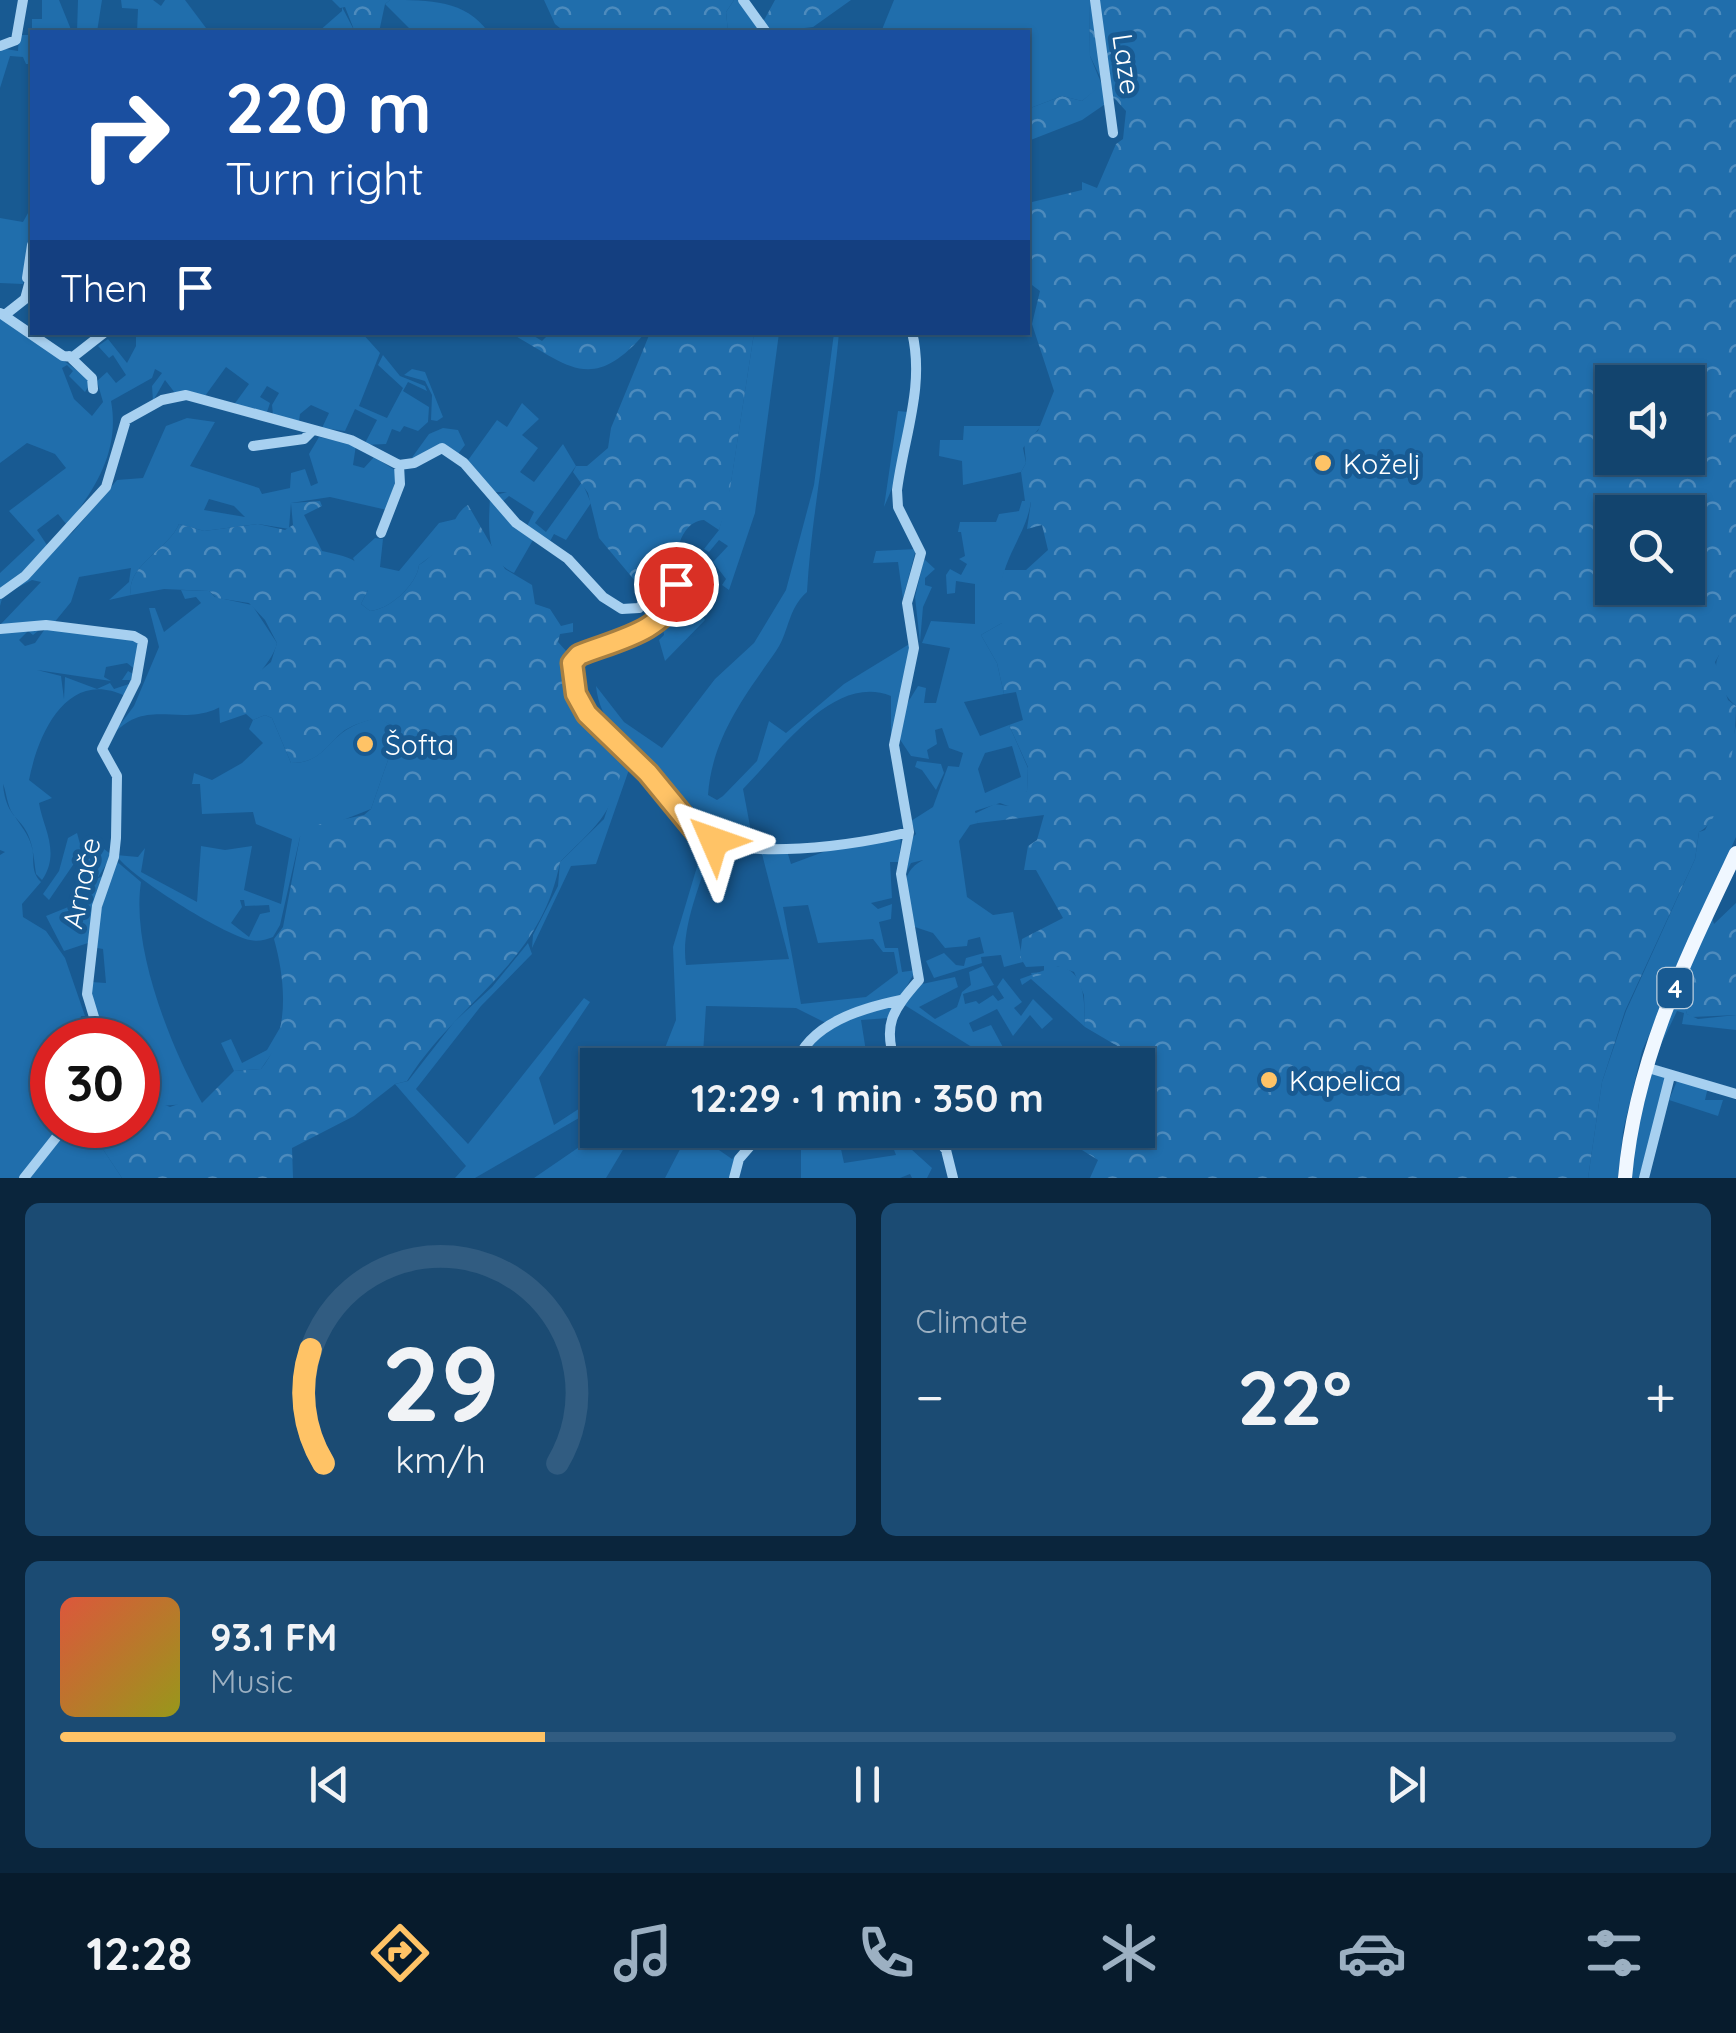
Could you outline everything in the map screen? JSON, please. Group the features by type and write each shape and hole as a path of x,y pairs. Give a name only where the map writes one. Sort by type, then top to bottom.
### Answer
{"main road":[{"name":"4","path":"1625,1178 1631,1128 1656,1030 1736,853"}],"street":[{"path":"0,46 7,47 16,40 23,0"},
{"path":"743,0 765,30"},
{"name":"Laze","path":"1095,0 1113,133"},
{"path":"30,260 25,299 3,313 30,330"},
{"path":"26,292 30,279"},
{"path":"37,335 70,356 92,378 93,389"},
{"path":"70,356 101,335"},
{"path":"890,1048 887,1039 902,1000 919,980 901,874 909,832 894,745 914,648 907,603 921,552 898,507 919,363 913,335"},
{"path":"0,594 25,576 106,487 122,426 153,405 186,395 350,440 399,465 414,463 433,450 448,450 516,523 568,559 603,597 622,608 644,605 663,582 678,586 676,602 652,626 579,655 572,663 580,706 612,742 648,773 698,834 736,846 781,849 909,832"},
{"path":"253,446 304,439 312,431"},
{"path":"381,534 400,484 399,465"},
{"name":"Arnače","path":"0,629 46,626 134,636 145,649 136,681 102,750 116,776 116,838 114,857 97,906 87,994 95,1018"},
{"path":"806,1048 840,1019 902,1000"},
{"path":"1645,1068 1736,1094"},
{"path":"1644,1178 1670,1076"},
{"path":"24,1178 48,1148"},
{"path":"734,1178 739,1159 748,1148"},
{"path":"944,1148 953,1178"}],"green space":[{"path":"42,0 59,0 71,30 32,30 32,19 42,19"},
{"path":"78,0 102,0 97,30 77,30"},
{"path":"121,0 153,0 161,6 165,0 185,0 208,30 137,30 138,9 122,8"},
{"path":"332,0 390,0 385,4 379,30 354,30 345,7 340,8"},
{"path":"390,0 445,4 469,14 486,30 411,30 385,4"},
{"path":"544,0 734,0 726,12 728,30 562,30 555,24"},
{"path":"734,0 740,0 762,29 728,30 726,12"},
{"path":"775,0 851,0 813,27 768,30 763,22"},
{"path":"894,0 1089,0 1090,56 1102,85 1082,101 1062,96 1030,108 1030,30 882,30"},
{"path":"1089,0 1736,0 1736,655 1719,655 1715,662 1728,700 1736,706 1732,755 1717,810 1699,832 1695,859 1625,1011 1602,1082 1588,1178 1090,1178 1098,1160 1081,1148 1155,1148 1155,1048 1118,1048 1085,1027 1084,995 1074,972 1057,966 1053,972 1033,977 1031,973 1044,972 1044,966 1026,967 1020,957 1022,939 1063,918 1036,870 1024,870 1028,846 1037,840 1044,815 978,823 974,814 995,804 1008,806 1014,795 1027,791 1028,767 1009,725 1023,720 1016,692 1004,694 997,663 981,635 1002,623 999,590 1004,570 1026,570 1048,550 1042,525 1027,529 1031,502 1025,501 1021,472 1026,463 1024,441 1038,431 1054,391 1032,324 1040,291 1030,284 1030,203 1082,190 1082,182 1097,188 1116,144 1123,139 1126,111 1114,98 1082,120 1030,140 1030,108 1062,96 1082,101 1103,83 1090,56"},
{"path":"342,7 354,30 320,30"},
{"path":"19,35 30,35 30,64 23,57 10,56 0,88 0,48 18,51"},
{"path":"30,210 30,250 23,284 0,283 0,218 23,222"},
{"path":"0,315 92,381 85,392 69,376 73,371 67,365 62,368 74,399 92,416 103,402 97,381 107,372 116,383 126,375 113,355 109,358 98,346 108,339 127,363 136,346 136,335 364,335 380,353 359,406 387,418 403,388 378,365 383,355 400,376 425,386 427,391 408,382 403,391 429,407 428,422 418,431 404,426 400,432 392,429 386,444 364,445 377,420 355,409 345,431 322,428 329,413 311,405 300,414 299,421 273,415 272,405 279,393 267,386 260,397 270,403 267,412 233,406 249,384 226,367 205,396 175,393 165,380 153,401 152,386 162,373 155,369 152,378 111,401 112,436 96,482 67,525 58,514 37,530 49,548 0,592 0,573 35,540 9,511 66,468 55,454 27,443 0,463"},
{"path":"514,335 532,335 542,341 548,335 643,335 609,364 594,369 564,363"},
{"path":"649,335 754,335 728,502 719,530 704,520 689,526 677,551 658,562 641,588 599,538 588,493 573,472 576,466 587,466 608,448 611,428"},
{"path":"754,335 779,335 755,513 729,590 722,585 726,579 713,562 728,546 719,540 709,552 704,549 719,530 730,488"},
{"path":"834,335 839,335 807,592 796,606 779,647 722,737 708,795 717,800 723,796 757,761 769,721 786,733 844,684 911,643 891,748 891,696 870,692 828,706 791,737 743,789 754,847 749,847 739,829 731,834 731,845 702,824 665,779 612,727 596,686 624,722 662,748 715,679 754,643 786,590 814,485"},
{"path":"412,369 425,372 443,417 437,421 431,420 432,395 425,381 404,375"},
{"path":"522,403 539,419 522,435 538,448 520,472 534,482 563,444 576,466 535,523 546,532 582,482 591,503 566,540 554,534 549,543 527,526 534,512 509,496 500,504 496,495 507,492 494,492 466,463 497,420 507,427"},
{"path":"898,411 908,412 896,479 884,507"},
{"path":"187,418 215,422 190,466 259,488 262,494 290,488 291,473 305,469 311,486 318,483 309,454 319,437 356,445 353,465 364,468 374,457 398,472 387,510 330,497 291,503 289,529 258,524 204,531 179,524 141,566 131,584 131,595 109,600 129,582 131,568 79,577 71,602 53,624 0,625 41,582 32,580 3,595 0,606 0,597 73,532 117,480 143,478 166,426","holes":["209,499 234,506 245,517 204,510"]},
{"path":"964,426 1041,426 1023,448 1026,463 1021,472 963,485 962,461 939,456 940,440 963,440"},
{"path":"443,428 458,430 465,445 457,455 450,449 408,463 429,434"},
{"path":"490,496 533,540 514,573 504,567 493,550"},
{"path":"320,501 322,506 304,515 322,551 346,557 368,575 371,584 361,604 370,611 385,606 408,588 419,565 437,549 468,505 505,569 532,585 535,604 550,609 561,626 573,623 573,632 560,634 558,642 575,661 583,709 625,756 620,776 603,816 560,862 550,897 517,955 427,1053 407,1081 395,1084 354,1116 292,1148 293,1178 122,1178 102,1148 160,1148 160,1103 170,1107 187,1101 202,1103 234,1071 261,1069 270,1055 283,1007 274,939 283,927 300,837 307,827 364,815 371,809 395,740 393,726 377,718 345,730 316,757 291,763 272,718 265,715 253,720 246,714 220,723 219,705 271,662 277,643 265,620 249,603 217,598 209,591 164,589 131,595 131,584 141,566 179,524 204,531 258,524 285,530 293,525 291,503"},
{"path":"1022,501 1031,501 1003,576 1002,623 981,635 997,663 1004,694 964,702 980,736 1009,725 1028,768 1027,791 1008,806 1000,803 975,811 978,823 970,825 959,841 967,897 993,915 1013,912 1023,962 1004,967 1001,955 981,957 982,963 934,978 926,961 944,953 956,965 964,966 966,958 984,953 980,937 968,940 967,946 945,948 933,933 915,927 906,881 914,866 923,860 911,863 904,877 909,841 916,834 911,821 933,807 948,766 959,767 963,753 949,748 942,728 935,730 937,744 927,750 929,759 911,756 899,738 905,707 918,686 926,688 924,703 936,703 950,648 922,643 931,621 975,624 975,584 956,581 955,593 947,594 946,575 950,569 961,575 967,564 959,559 965,556 958,532 960,522 996,522 999,514 1019,511","holes":["1012,746 1021,777 985,793 978,769 985,753"]},
{"path":"456,519 442,548 419,565 401,595 377,610 370,611 361,604 368,590 353,558 375,538 383,539 380,567 399,571 439,523"},
{"path":"916,549 903,599 898,562 873,563 876,551"},
{"path":"924,559 935,569 925,578 925,585 932,587 923,607 920,642 915,597"},
{"path":"181,590 209,591 215,597 252,605 277,643 274,652 251,682 222,706 199,714 135,718 110,738 134,706 159,647 149,608 155,608 164,632 201,603 196,597 185,599"},
{"path":"685,603 694,604 705,620 665,661 659,640 664,635 662,619 669,625"},
{"path":"47,626 137,641 141,649 136,670 127,663 106,667 104,677 111,681 37,670 61,676 64,699 65,677 97,689 110,683 114,689 129,684 130,680 122,680 128,671 135,675 125,696 105,690 87,691 72,698 48,726 29,780 52,798 39,803 50,860 42,880 36,874 33,850 35,873 41,882 22,904 23,917 46,931 65,958 85,1016 30,1018 30,1148 45,1148 21,1178 0,1178 0,855 5,852 0,850 0,630 38,631 33,635 28,631 19,640 25,646 35,643"},
{"path":"1719,655 1736,655 1736,706 1719,682"},
{"path":"265,715 272,718 291,763 316,757 346,730 377,717 393,726 395,740 371,809 300,837 280,925 273,937 256,941 220,928 178,904 116,855 138,857 145,848 141,872 197,902 201,846 225,850 252,846 244,890 281,904 292,839 256,824 253,812 202,814 200,784 192,784 194,773 212,780 242,763 263,743 249,729 253,720","holes":["240,900 244,900 245,906 269,905 270,912 260,914 249,937 231,923 242,907"]},
{"path":"1736,725 1736,837 1642,1051 1623,1131 1618,1178 1588,1178 1602,1082 1626,1011 1695,859 1699,832 1705,830 1719,803"},
{"path":"625,756 632,761 596,864 571,866 532,948 533,935 558,886 560,862 604,819"},
{"path":"917,761 941,764 944,773 936,790 922,770 915,767"},
{"path":"77,833 82,851 104,849 112,855 97,879 104,875 88,943 64,951 46,916 78,903 85,865 75,862 49,900 43,894 59,871 68,838"},
{"path":"901,837 899,862 890,862 892,898 871,903 878,909 892,904 891,919 879,922 885,948 898,948 902,972 916,970 900,998 828,1024 796,1008 706,1006 703,1048 665,1048 676,1020 673,947 705,840 713,842 689,919 686,965 789,959 761,850 787,851 791,864 826,851","holes":["808,905 818,943 873,939 883,952 894,952 898,973 866,997 801,1004 783,907"]},
{"path":"115,860 141,882 139,908 147,966 166,1025 202,1103 160,1106 160,1018 95,1018 91,982 106,983 103,949 91,947"},
{"path":"1736,903 1736,1015 1692,1017 1687,1014 1679,986 1712,918 1714,924"},
{"path":"528,943 532,954 481,1006 416,1089 468,1144 584,998 590,1002 539,1078 554,1125 580,1108 580,1117 475,1178 455,1178 466,1166 395,1084 408,1081 454,1022 492,987"},
{"path":"983,966 994,985 963,994 965,1004 979,1004 993,995 998,1001 1004,998 997,987 1003,978 1022,1002 1014,1008 1021,1016 1033,999 1053,1019 1042,1029 1030,1015 1013,1036 997,1009 969,1023 973,1032 991,1025 1003,1048 973,1048 903,1004 922,984 955,977 958,987 919,1007 935,1019 957,1007 962,992 971,985 969,972"},
{"path":"1056,966 1066,968 1079,980 1085,1027 1031,979 1022,985 1020,979"},
{"path":"1679,986 1687,1014 1698,1019 1736,1015 1736,1030 1682,1024 1684,1013 1677,1011 1658,1051"},
{"path":"894,1006 889,1018 861,1020 865,1048 808,1048 826,1032 864,1014"},
{"path":"281,1026 279,1043 261,1069 234,1071 221,1043 231,1039 242,1063 267,1050"},
{"path":"1653,1073 1666,1078 1639,1178 1629,1178 1644,1080"},
{"path":"1677,1081 1708,1087 1705,1100 1723,1100 1718,1116 1669,1100"},
{"path":"580,1146 624,1148 606,1178 534,1178"},
{"path":"50,1148 102,1148 122,1178 25,1178"},
{"path":"681,1148 716,1148 732,1159 739,1152 733,1178 665,1178"},
{"path":"801,1148 841,1148 844,1163 896,1155 893,1148 910,1148 932,1168 927,1178 912,1178 910,1174 900,1178 801,1178"}],"place":[{"name":"Koželj","path":"1323,463"},
{"name":"Šofta","path":"365,744"},
{"name":"Kapelica","path":"1269,1080"}],"route":[{"path":"676,584 680,592 676,602 652,626 579,655 572,663 576,694 580,706 602,732 648,773 698,834 714,841"}]}
